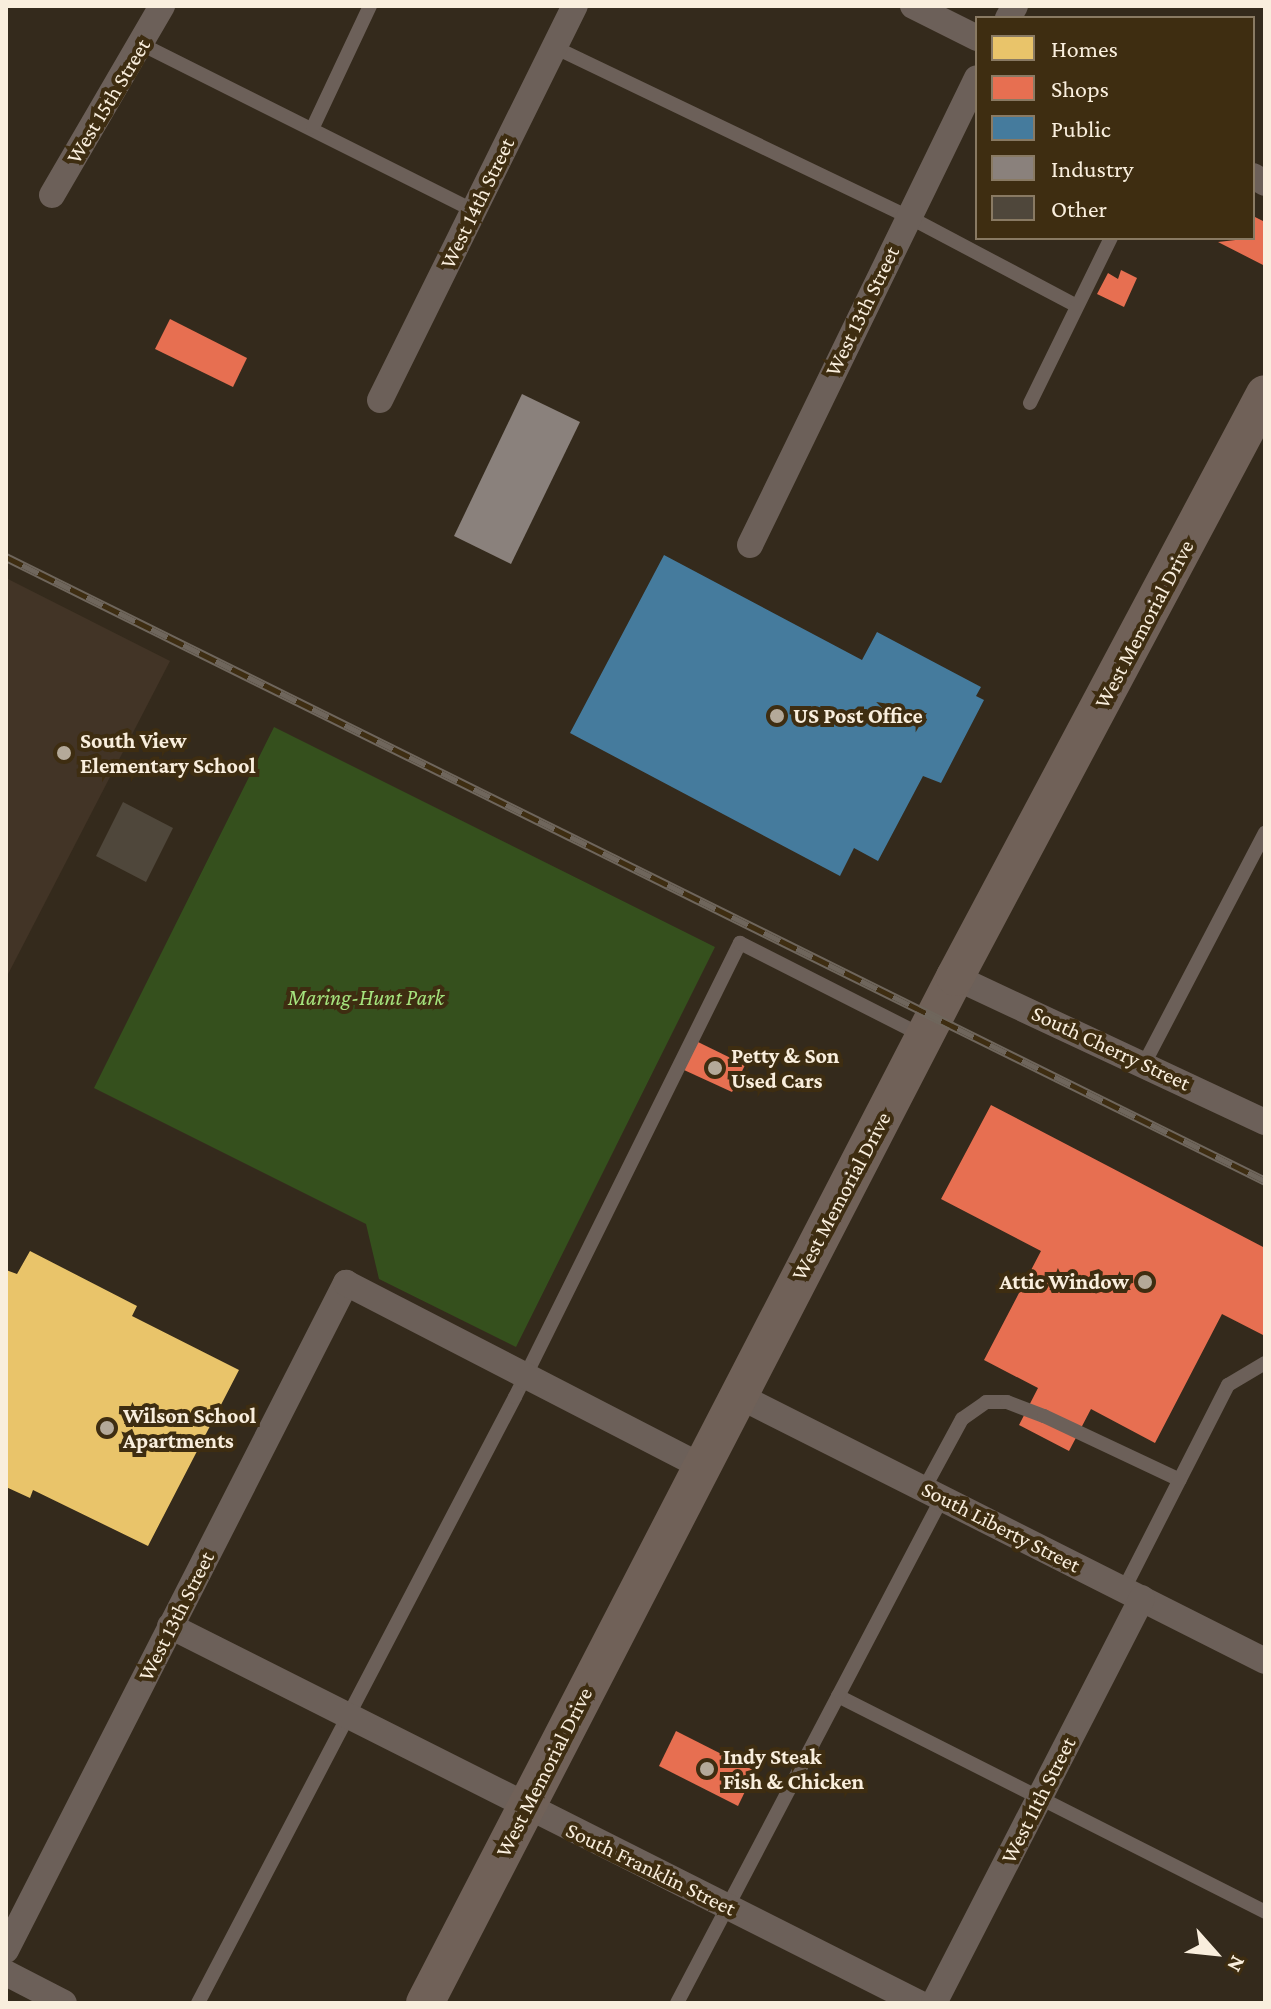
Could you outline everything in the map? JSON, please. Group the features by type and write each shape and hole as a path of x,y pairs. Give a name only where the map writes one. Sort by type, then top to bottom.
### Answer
{"main road":[{"name":"West Memorial Drive","path":"425,2003 924,1036 1265,394"}],"street":[{"name":"West 15th Street","path":"52,195 143,45 162,6"},
{"name":"West 14th Street","path":"380,400 575,6"},
{"path":"913,6 975,37"},
{"name":"West 13th Street","path":"750,545 907,216 975,82"},
{"name":"South Cherry Street","path":"955,977 1265,1122"},
{"name":"West 13th Street","path":"6,1950 346,1283 526,1375"},
{"path":"526,1375 701,1466"},
{"name":"South Liberty Street","path":"737,1395 1265,1661"},
{"name":"West 11th Street","path":"934,2003 1039,1798 1133,1593"},
{"name":"South Franklin Street","path":"170,1626 919,2003"},
{"path":"6,1973 64,2003"}],"lane":[{"path":"313,127 370,6"},
{"path":"143,45 313,127 473,210"},
{"path":"554,47 907,216 1077,306"},
{"path":"1030,403 1110,240"},
{"path":"1144,1064 1265,833"},
{"path":"198,2003 526,1375 740,943 924,1036"},
{"path":"1133,1593 1180,1480 1228,1385 1265,1363"},
{"path":"677,2003 838,1696 933,1493 962,1419 986,1402 1007,1402 1044,1416 1180,1480"},
{"path":"838,1696 1265,1912"}],"shaded area":[{"name":"South View Elementary School","path":"6,578 170,661 6,978"}],"green space":[{"name":"Maring-Hunt Park","path":"274,727 715,947 516,1347 379,1279 366,1224 94,1088"}],"building: Homes":[{"name":"Wilson School Apartments","path":"30,1251 137,1306 132,1316 239,1370 148,1546 33,1490 30,1498 6,1487 6,1270 17,1274"}],"building: Shops":[{"path":"1255,217 1265,222 1265,266 1218,242 1255,240"},
{"path":"1121,270 1137,278 1124,307 1097,294 1108,273 1118,279"},
{"path":"170,319 247,358 233,387 155,349"},
{"name":"Petty & Son Used Cars","path":"698,1042 745,1065 732,1092 684,1070"},
{"name":"Attic Window","path":"991,1105 1265,1248 1265,1336 1222,1314 1155,1443 1091,1409 1069,1451 1019,1425 1038,1388 984,1360 1041,1251 941,1199"},
{"name":"Indy Steak Fish & Chicken","path":"676,1731 755,1771 738,1806 659,1766"}],"building: Public":[{"name":"US Post Office","path":"664,555 862,660 877,632 981,687 976,696 984,700 941,783 923,776 878,861 854,848 840,876 570,733"}],"building: Industry":[{"path":"522,394 580,422 511,564 454,536"}],"building: Other":[{"path":"123,802 173,828 146,882 96,856"}],"railway":[{"path":"6,557 1265,1181"}],"place":[{"name":"US Post Office","path":"777,716"},
{"name":"South View Elementary School","path":"64,753"},
{"name":"Petty & Son Used Cars","path":"715,1068"},
{"name":"Attic Window","path":"1145,1282"},
{"name":"Wilson School Apartments","path":"107,1428"},
{"name":"Indy Steak Fish & Chicken","path":"707,1769"}]}
